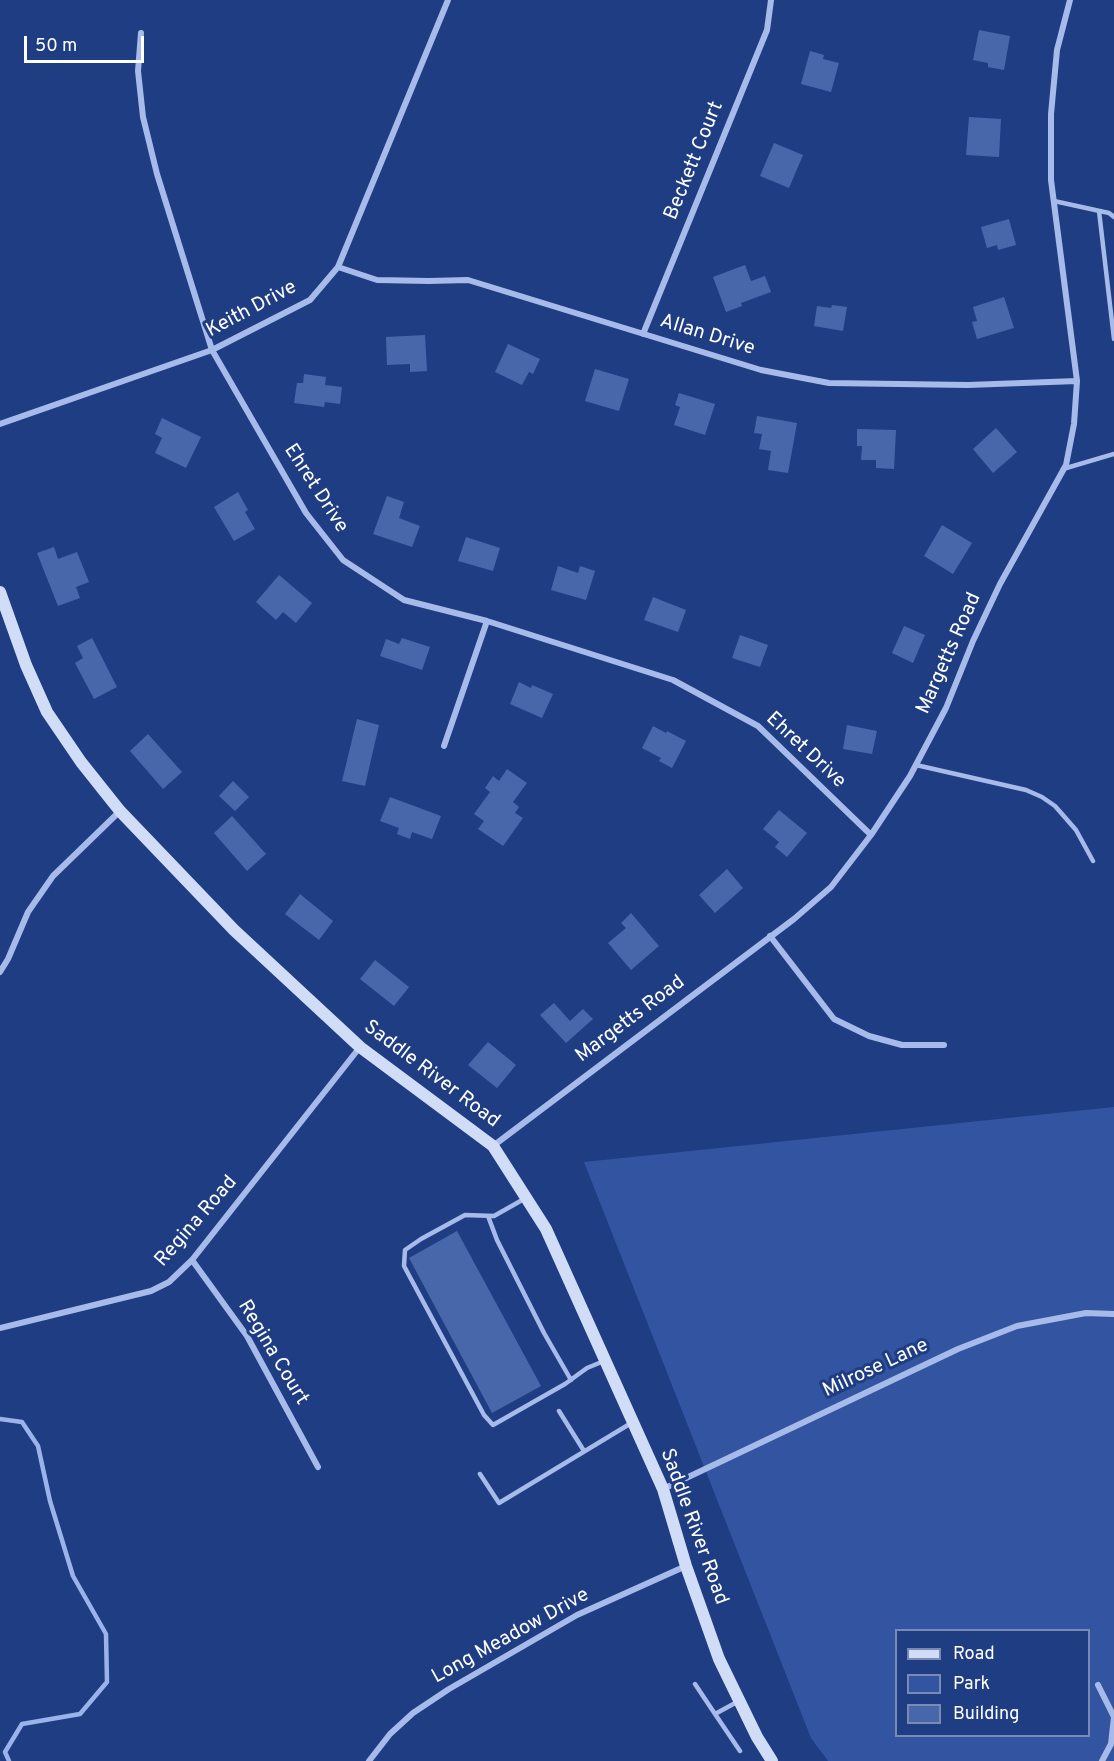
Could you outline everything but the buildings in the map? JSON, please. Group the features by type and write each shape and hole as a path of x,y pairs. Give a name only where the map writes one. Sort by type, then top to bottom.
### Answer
{"main road":[{"name":"Saddle River Road","path":"0,592 26,665 47,712 81,762 120,811 234,930 360,1047 493,1146 546,1229 663,1489 686,1566 719,1659 757,1737 772,1761"}],"street":[{"name":"Keith Drive","path":"0,424 212,350 310,300 338,267 448,0"},
{"name":"Beckett Court","path":"643,333 767,30 771,0"},
{"name":"Margetts Road","path":"493,1146 794,919 831,887 871,835 916,765 946,708 973,641 1000,584 1064,470 1074,424 1077,381 1051,180 1051,114 1057,50 1070,0"},
{"name":"Ehret Drive","path":"141,33 138,71 143,117 157,174 212,350 306,513 343,560 404,600 487,621 673,680 758,726 871,835"},
{"name":"Allan Drive","path":"338,267 377,280 429,282 468,280 761,370 829,383 968,386 1077,381"},
{"path":"444,746 487,621"},
{"path":"0,972 28,912 53,876 120,811"},
{"path":"770,936 834,1019 869,1036 902,1045 944,1045"},
{"name":"Regina Road","path":"0,1328 151,1291 169,1282 192,1260 360,1047"},
{"name":"Regina Court","path":"192,1260 247,1336 318,1467"},
{"name":"Milrose Lane","path":"663,1489 958,1349 1017,1326 1086,1313 1114,1314"},
{"name":"Long Meadow Drive","path":"369,1761 390,1734 413,1713 449,1689 577,1615 686,1566"},
{"path":"1098,1685 1114,1717 1111,1744 1102,1761"}],"lane":[{"path":"1054,201 1099,210 1114,217"},
{"path":"1099,210 1114,339"},
{"path":"1064,470 1114,454"},
{"path":"916,765 1026,790 1042,797 1055,806 1076,830 1093,861"},
{"path":"526,1198 494,1216 465,1215 421,1239 405,1250 404,1266 484,1415 493,1425 571,1380 587,1368 605,1360"},
{"path":"488,1216 497,1240 544,1334 571,1380"},
{"path":"559,1411 584,1451"},
{"path":"480,1474 499,1503 633,1422"},
{"path":"695,1684 740,1751"},
{"path":"715,1714 740,1701"}],"green space":[{"path":"1114,1107 1114,1761 828,1761 811,1738 584,1162"}],"waterway":[{"path":"0,1419 22,1422 38,1446 50,1501 73,1576 106,1634 107,1682 80,1714 22,1724 5,1752 9,1761"}]}
